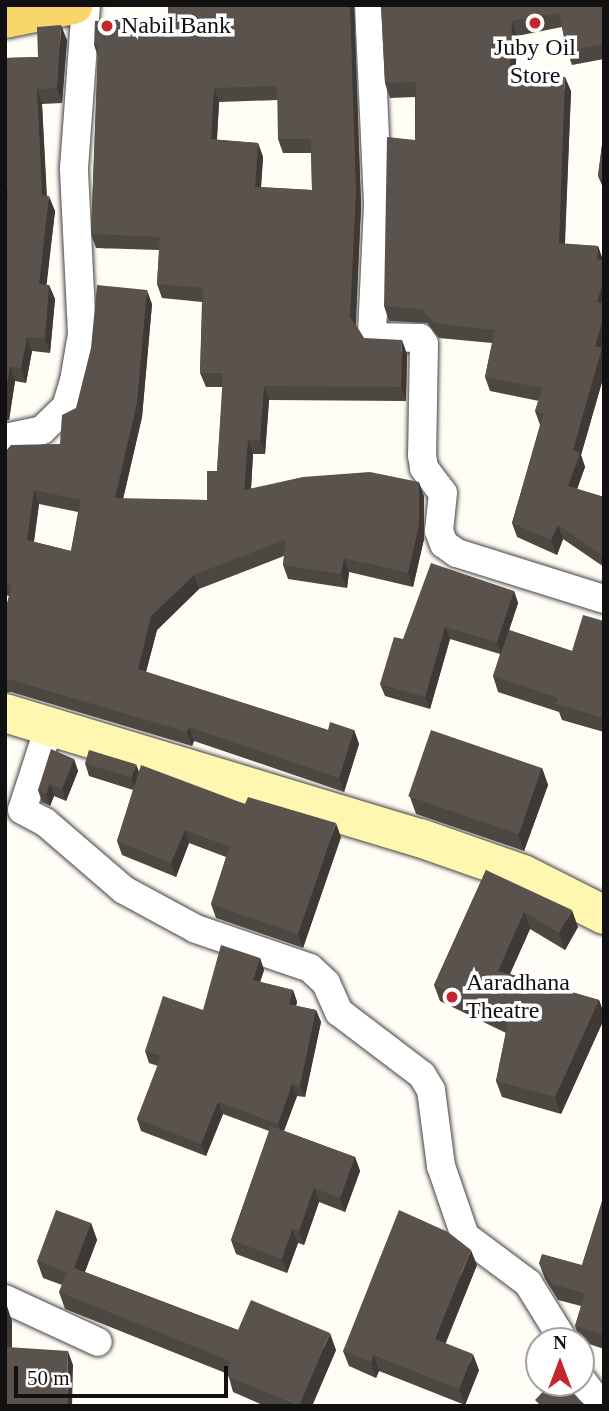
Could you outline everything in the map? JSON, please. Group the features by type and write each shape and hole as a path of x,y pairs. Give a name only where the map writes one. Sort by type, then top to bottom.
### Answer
{"main road":[{"path":"5,19 74,5"},
{"path":"20,719 420,838 523,874 604,915"}],"street":[{"path":"5,438 42,430 66,407 74,381 82,334 74,168 86,5"},
{"path":"369,5 378,206 372,332 376,337 420,338 424,344 422,454 424,468 443,493 439,531 444,544 457,553 604,600"},
{"path":"20,719 22,810 45,821 124,890 196,929 310,968 326,983 338,1012 422,1075 430,1090 441,1166 465,1236 528,1283 555,1327"},
{"path":"5,1299 98,1342"}],"building":[{"path":"168,5 350,5 356,192 350,317 364,338 402,340 401,387 264,386 260,440 248,440 244,490 303,477 370,472 419,482 419,525 408,573 344,558 341,574 283,565 286,539 194,575 151,616 138,669 328,730 330,722 354,730 339,778 189,727 187,732 5,678 5,612 12,584 5,582 5,452 11,445 60,444 62,415 76,408 91,348 97,285 147,290 137,403 115,498 207,500 207,471 217,471 223,373 200,373 203,288 157,284 160,237 91,234 98,46 94,45 95,21 131,19 131,26 168,26","holes":["277,86 278,139 311,139 312,190 255,187 258,143 211,139 214,88","34,490 81,500 71,551 27,540"]},
{"path":"381,5 604,5 604,44 567,51 559,13 512,21 510,75 565,77 559,243 598,246 597,259 604,261 604,278 597,302 604,304 604,315 595,346 602,348 573,450 580,453 568,486 604,497 602,555 558,525 551,540 512,523 544,414 535,411 542,388 485,377 495,330 434,323 422,309 384,306 387,137 415,140 416,82 385,83"},
{"path":"61,25 57,88 37,89 42,195 49,196 39,284 49,285 45,338 27,337 21,368 10,366 5,396 5,217 9,189 5,189 5,58 38,57 37,27"},
{"path":"604,129 604,177 598,176"},
{"path":"431,563 514,591 497,642 445,627 425,697 380,684 394,637 403,639"},
{"path":"583,615 604,621 604,718 556,704 558,698 493,676 509,630 572,651"},
{"path":"431,730 542,768 519,834 408,796"},
{"path":"51,749 74,759 62,789 50,784 46,794 38,790"},
{"path":"89,750 136,764 132,778 85,763"},
{"path":"141,765 245,804 248,797 336,823 298,934 211,904 230,847 185,830 171,863 117,841"},
{"path":"486,870 572,910 559,933 524,912 498,971 599,1000 555,1097 496,1081 508,1021 434,985"},
{"path":"221,945 260,958 253,980 293,990 289,1004 316,1010 300,1085 292,1084 278,1124 218,1102 201,1144 137,1119 161,1056 145,1051 163,996 203,1010"},
{"path":"271,1126 355,1157 340,1198 314,1188 299,1231 292,1229 282,1259 231,1240"},
{"path":"604,1195 604,1335 595,1332 595,1327 575,1326 585,1293 552,1284 539,1263 542,1254 582,1265"},
{"path":"56,1210 91,1223 74,1268 238,1330 251,1300 330,1333 299,1406 227,1376 230,1361 59,1292 67,1272 37,1261"},
{"path":"399,1210 448,1232 471,1250 435,1339 473,1354 459,1389 374,1355 371,1362 343,1351"},
{"path":"5,1305 7,1347 68,1351 67,1406 5,1406"},
{"path":"538,1397 577,1397 586,1406 541,1406 535,1400"}],"place":[{"name":"Juby Oil Store","path":"535,23"},
{"name":"Nabil Bank","path":"107,26"},
{"name":"Aaradhana Theatre","path":"452,997"}]}
